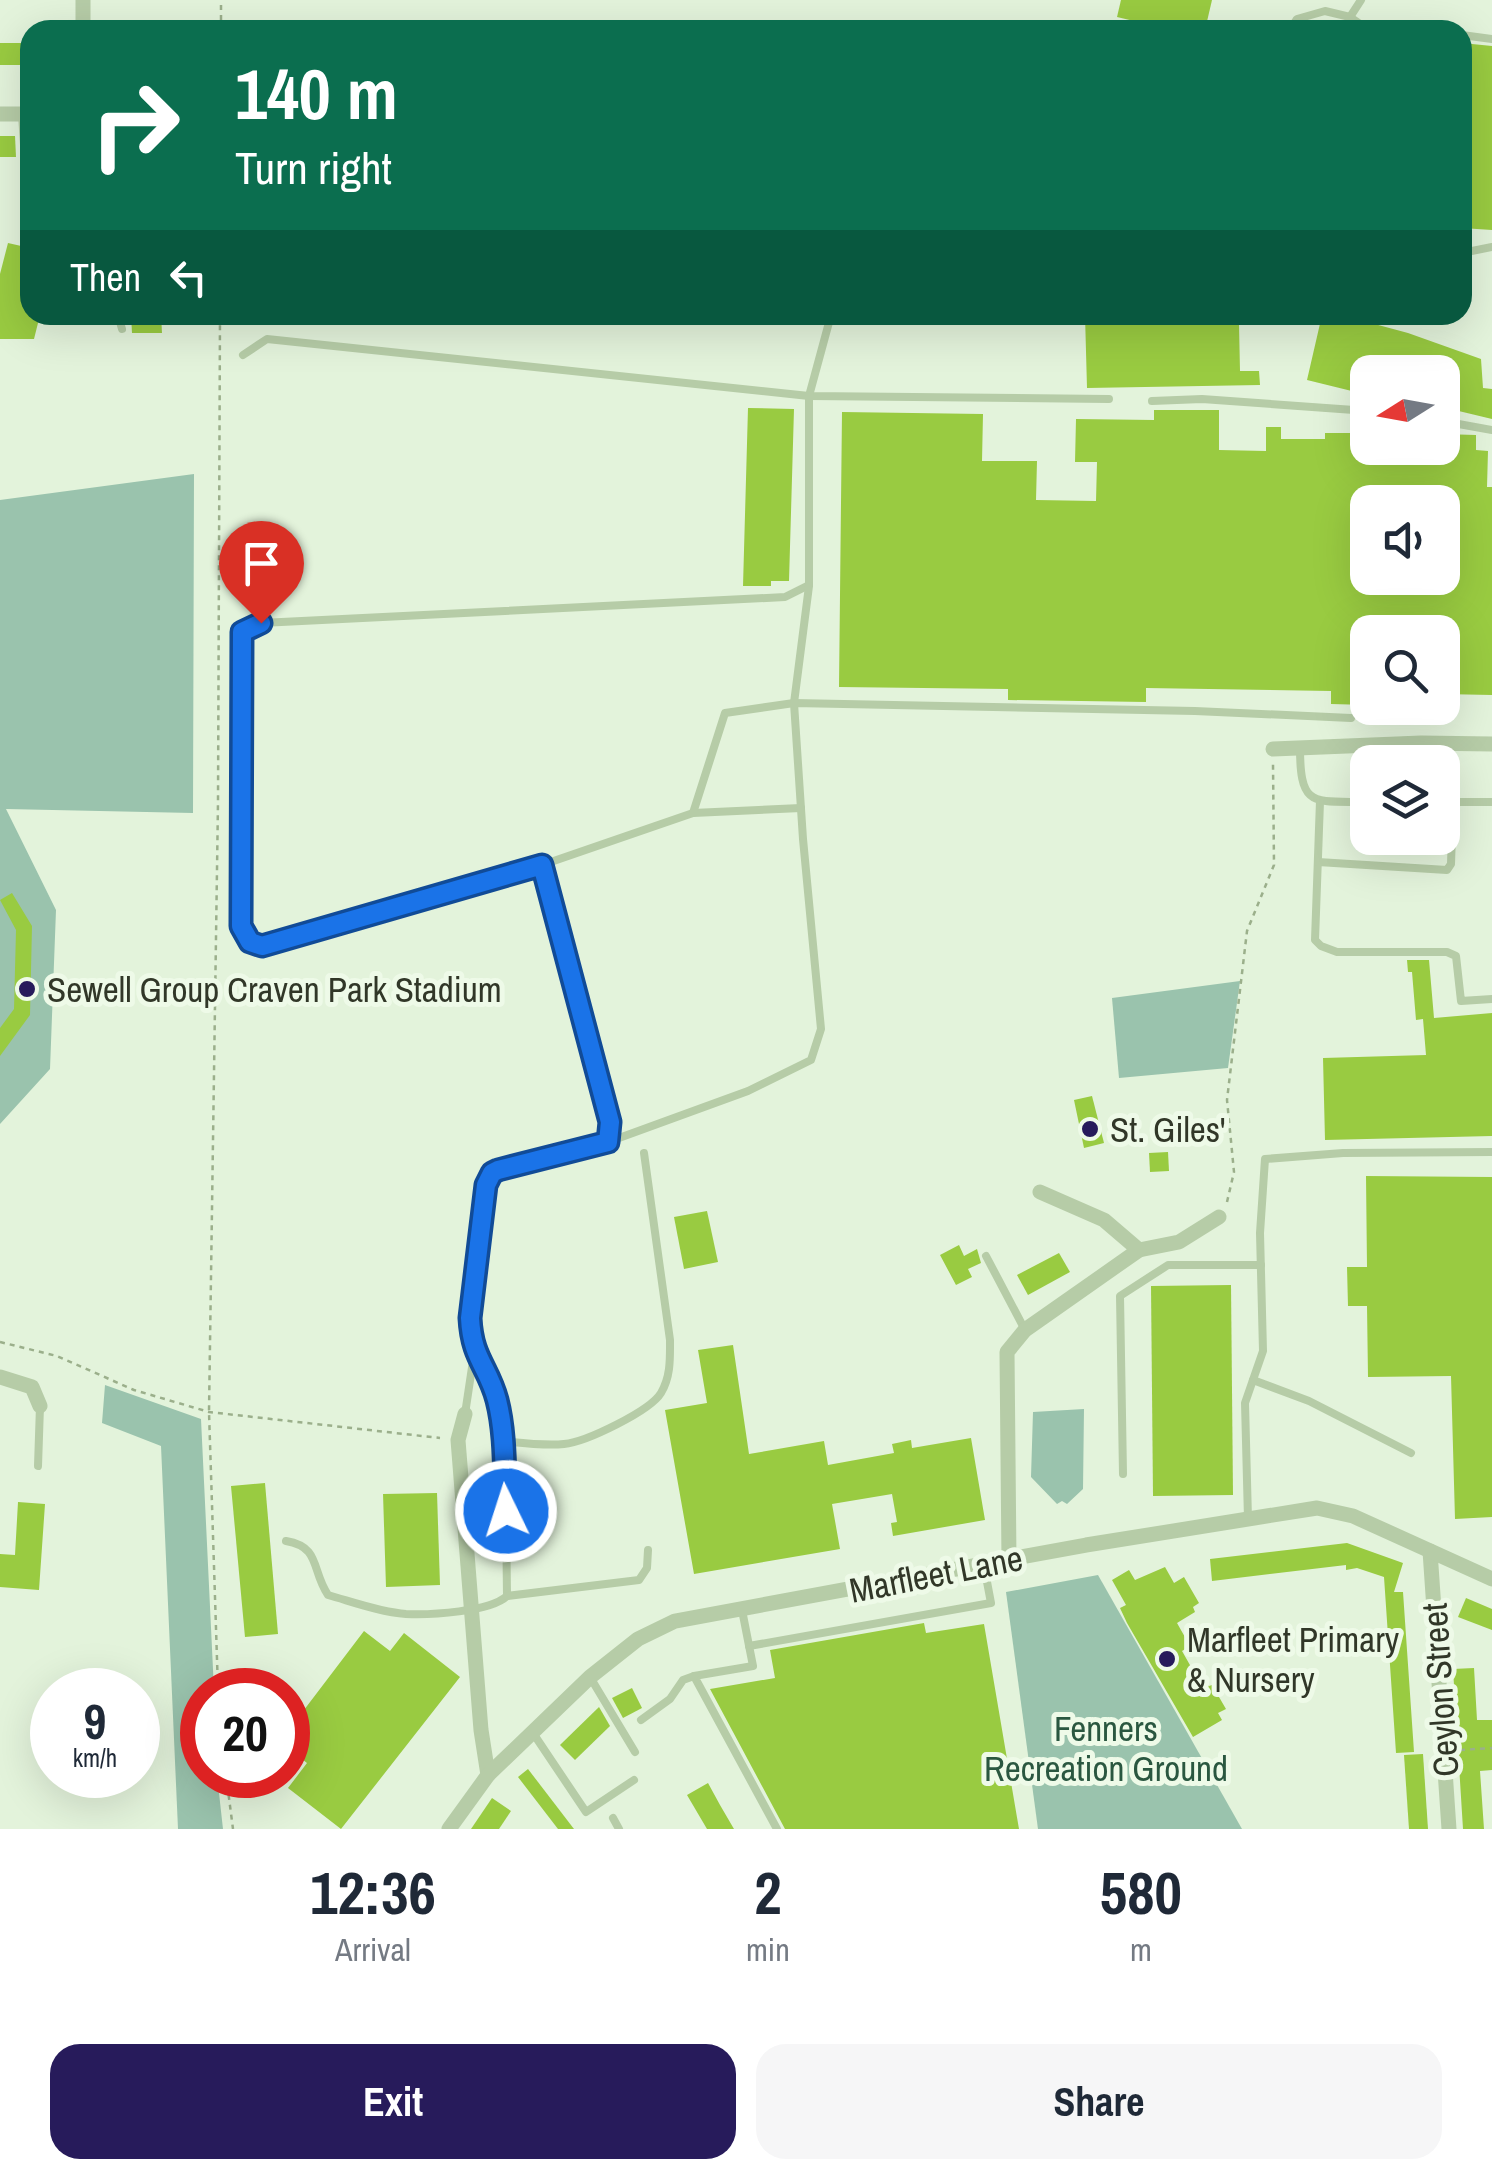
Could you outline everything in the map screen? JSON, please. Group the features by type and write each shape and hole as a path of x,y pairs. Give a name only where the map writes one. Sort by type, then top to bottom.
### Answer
{"street":[{"path":"1273,748 1492,744"},
{"path":"1040,1192 1104,1220 1138,1250"},
{"path":"1009,1562 1007,1352 1025,1330 1138,1250 1179,1242 1220,1217"},
{"path":"0,1377 32,1387 40,1406"},
{"path":"465,1414 458,1440 470,1609 488,1775"},
{"name":"Marfleet Lane","path":"449,1829 488,1775 590,1677 638,1639 674,1621 1086,1545 1317,1508 1353,1516 1492,1579"},
{"name":"Ceylon Street","path":"1430,1550 1449,1829"}],"lane":[{"path":"1350,17 1361,0"},
{"path":"1296,20 1324,10 1355,20"},
{"path":"121,325 122,330"},
{"path":"465,1414 474,1354 470,1318 486,1185 492,1173 608,1142 748,1092 812,1060 821,1029 794,703 809,585 809,396 828,325"},
{"path":"243,355 266,339 809,396 1109,400"},
{"path":"1152,401 1350,409"},
{"path":"1460,424 1492,430"},
{"path":"801,808 693,813 542,865 262,946 250,942 241,926 242,632 261,623 784,597 809,585"},
{"path":"693,813 724,713 794,703 1350,718"},
{"path":"1300,747 1300,780 1307,794 1320,801 1350,802"},
{"path":"1320,801 1316,940 1320,946 1337,952 1447,952 1456,956 1461,1000 1492,1000"},
{"path":"1460,802 1492,802"},
{"path":"1318,862 1446,870 1451,864 1451,855"},
{"path":"542,865 610,1122 608,1142"},
{"path":"1248,1520 1245,1403 1263,1351 1260,1265 1265,1159 1492,1152"},
{"path":"501,1441 566,1444 585,1440 660,1396 670,1370 670,1340 644,1153"},
{"path":"986,1256 1025,1330"},
{"path":"1123,1474 1120,1296 1168,1266 1260,1265"},
{"path":"474,1354 496,1396 507,1596"},
{"path":"1253,1380 1310,1400 1410,1453"},
{"path":"38,1466 40,1406"},
{"path":"286,1541 310,1550 318,1581 328,1596 405,1614 470,1609 498,1603 507,1596 639,1580 647,1568 648,1550"},
{"path":"749,1646 991,1603 984,1566"},
{"path":"641,1720 670,1699 684,1680 753,1666 742,1608"},
{"path":"694,1676 777,1829"},
{"path":"590,1677 635,1752"},
{"path":"533,1733 586,1812 634,1780"},
{"path":"614,1818 619,1829"}],"path":[{"path":"217,1668 208,1412 218,783 220,325"},
{"path":"1220,1217 1234,1172 1227,1100 1247,932 1254,908 1268,888 1274,865 1273,748"},
{"path":"0,1342 58,1356 134,1390 208,1412 458,1440"},
{"path":"1444,1752 1492,1748"},
{"path":"229,1798 233,1829"}],"green space":[{"path":"194,474 193,813 6,809 56,910 50,1069 0,1124 0,500"},
{"path":"1240,981 1228,1068 1119,1078 1112,998"},
{"path":"105,1385 201,1419 213,1668 180,1668 180,1798 220,1798 223,1829 178,1829 161,1446 102,1423"},
{"path":"1084,1409 1083,1489 1067,1504 1057,1504 1031,1477 1033,1412"},
{"name":"Fenners Recreation Ground","path":"1098,1575 1242,1829 1038,1829 1006,1592"}],"building":[{"path":"1121,0 1212,0 1207,20 1117,17"},
{"path":"0,43 20,43 20,65 0,65"},
{"path":"1472,44 1492,46 1492,230 1472,229"},
{"path":"0,136 15,136 16,157 0,157"},
{"path":"8,243 20,246 20,325 38,325 34,339 0,339 0,274"},
{"path":"132,325 162,325 162,333 132,333"},
{"path":"1085,325 1239,325 1240,371 1259,371 1260,385 1087,388"},
{"path":"1320,325 1378,325 1481,359 1483,388 1492,389 1492,419 1460,411 1460,355 1350,355 1350,391 1307,380"},
{"path":"748,408 794,409 789,581 771,581 771,586 743,586"},
{"path":"1154,410 1219,410 1219,450 1266,451 1266,427 1281,427 1281,439 1325,439 1325,433 1350,433 1350,465 1460,465 1460,435 1476,435 1476,450 1488,451 1487,487 1492,487 1492,695 1460,694 1460,615 1350,615 1350,705 1331,704 1331,691 1146,688 1146,702 1008,700 1008,689 839,687 842,412 983,414 982,461 1037,461 1036,500 1096,501 1097,462 1075,462 1076,419 1154,420"},
{"path":"12,893 32,926 30,1015 0,1056 0,1028 14,1009 16,930 0,900"},
{"path":"1407,960 1429,960 1434,1018 1492,1013 1492,1136 1325,1140 1323,1058 1426,1055 1423,1019 1416,1020 1412,972 1408,972"},
{"name":"St. Giles'","path":"1092,1096 1104,1143 1084,1148 1074,1100"},
{"path":"1168,1152 1169,1171 1150,1172 1149,1153"},
{"path":"1366,1176 1492,1177 1492,1517 1455,1519 1451,1376 1368,1377 1367,1306 1348,1306 1347,1267 1367,1267"},
{"path":"707,1211 718,1262 684,1269 674,1217"},
{"path":"959,1245 964,1256 977,1249 981,1263 968,1269 972,1277 956,1285 940,1255"},
{"path":"1059,1253 1070,1272 1028,1295 1017,1275"},
{"path":"1231,1285 1233,1495 1153,1496 1151,1286"},
{"path":"733,1345 749,1454 824,1441 828,1465 894,1453 892,1444 911,1440 912,1448 971,1438 985,1520 893,1536 891,1523 897,1522 892,1494 832,1504 840,1549 694,1574 665,1410 707,1403 698,1350"},
{"path":"265,1483 278,1634 245,1637 231,1486"},
{"path":"437,1493 440,1585 386,1587 383,1494"},
{"path":"18,1502 45,1504 39,1590 0,1587 0,1554 15,1555"},
{"path":"1347,1543 1403,1563 1394,1592 1403,1592 1414,1752 1396,1753 1384,1577 1357,1568 1346,1570 1346,1565 1212,1581 1210,1559"},
{"name":"Marfleet Primary & Nursery","path":"1165,1567 1174,1583 1184,1577 1199,1603 1193,1607 1195,1612 1177,1623 1190,1646 1182,1651 1199,1681 1204,1678 1212,1685 1226,1709 1218,1713 1222,1720 1193,1737 1127,1623 1120,1608 1126,1605 1112,1580 1129,1570 1135,1580"},
{"path":"1466,1598 1492,1609 1492,1630 1458,1617"},
{"path":"924,1623 926,1633 984,1624 1019,1829 785,1829 710,1689 775,1678 770,1650"},
{"path":"364,1631 390,1651 404,1633 460,1677 341,1829 301,1798 310,1798 310,1702"},
{"path":"1474,1668 1477,1720 1492,1720 1492,1770 1480,1771 1484,1829 1463,1829 1453,1669"},
{"path":"632,1688 642,1708 623,1718 612,1698"},
{"path":"599,1707 610,1726 575,1760 560,1745"},
{"path":"1423,1754 1428,1829 1409,1829 1404,1755"},
{"path":"528,1769 574,1829 558,1829 518,1777"},
{"path":"708,1783 734,1829 707,1829 687,1795"},
{"path":"492,1798 511,1811 499,1829 471,1829"}],"place":[{"name":"Sewell Group Craven Park Stadium","path":"27,989"},
{"name":"St. Giles'","path":"1090,1129"},
{"name":"Marfleet Primary & Nursery","path":"1167,1659"}],"route":[{"path":"261,623 242,632 241,926 250,942 262,946 542,865 610,1122 608,1142 498,1170 486,1185 470,1338 496,1396 506,1511"}]}
